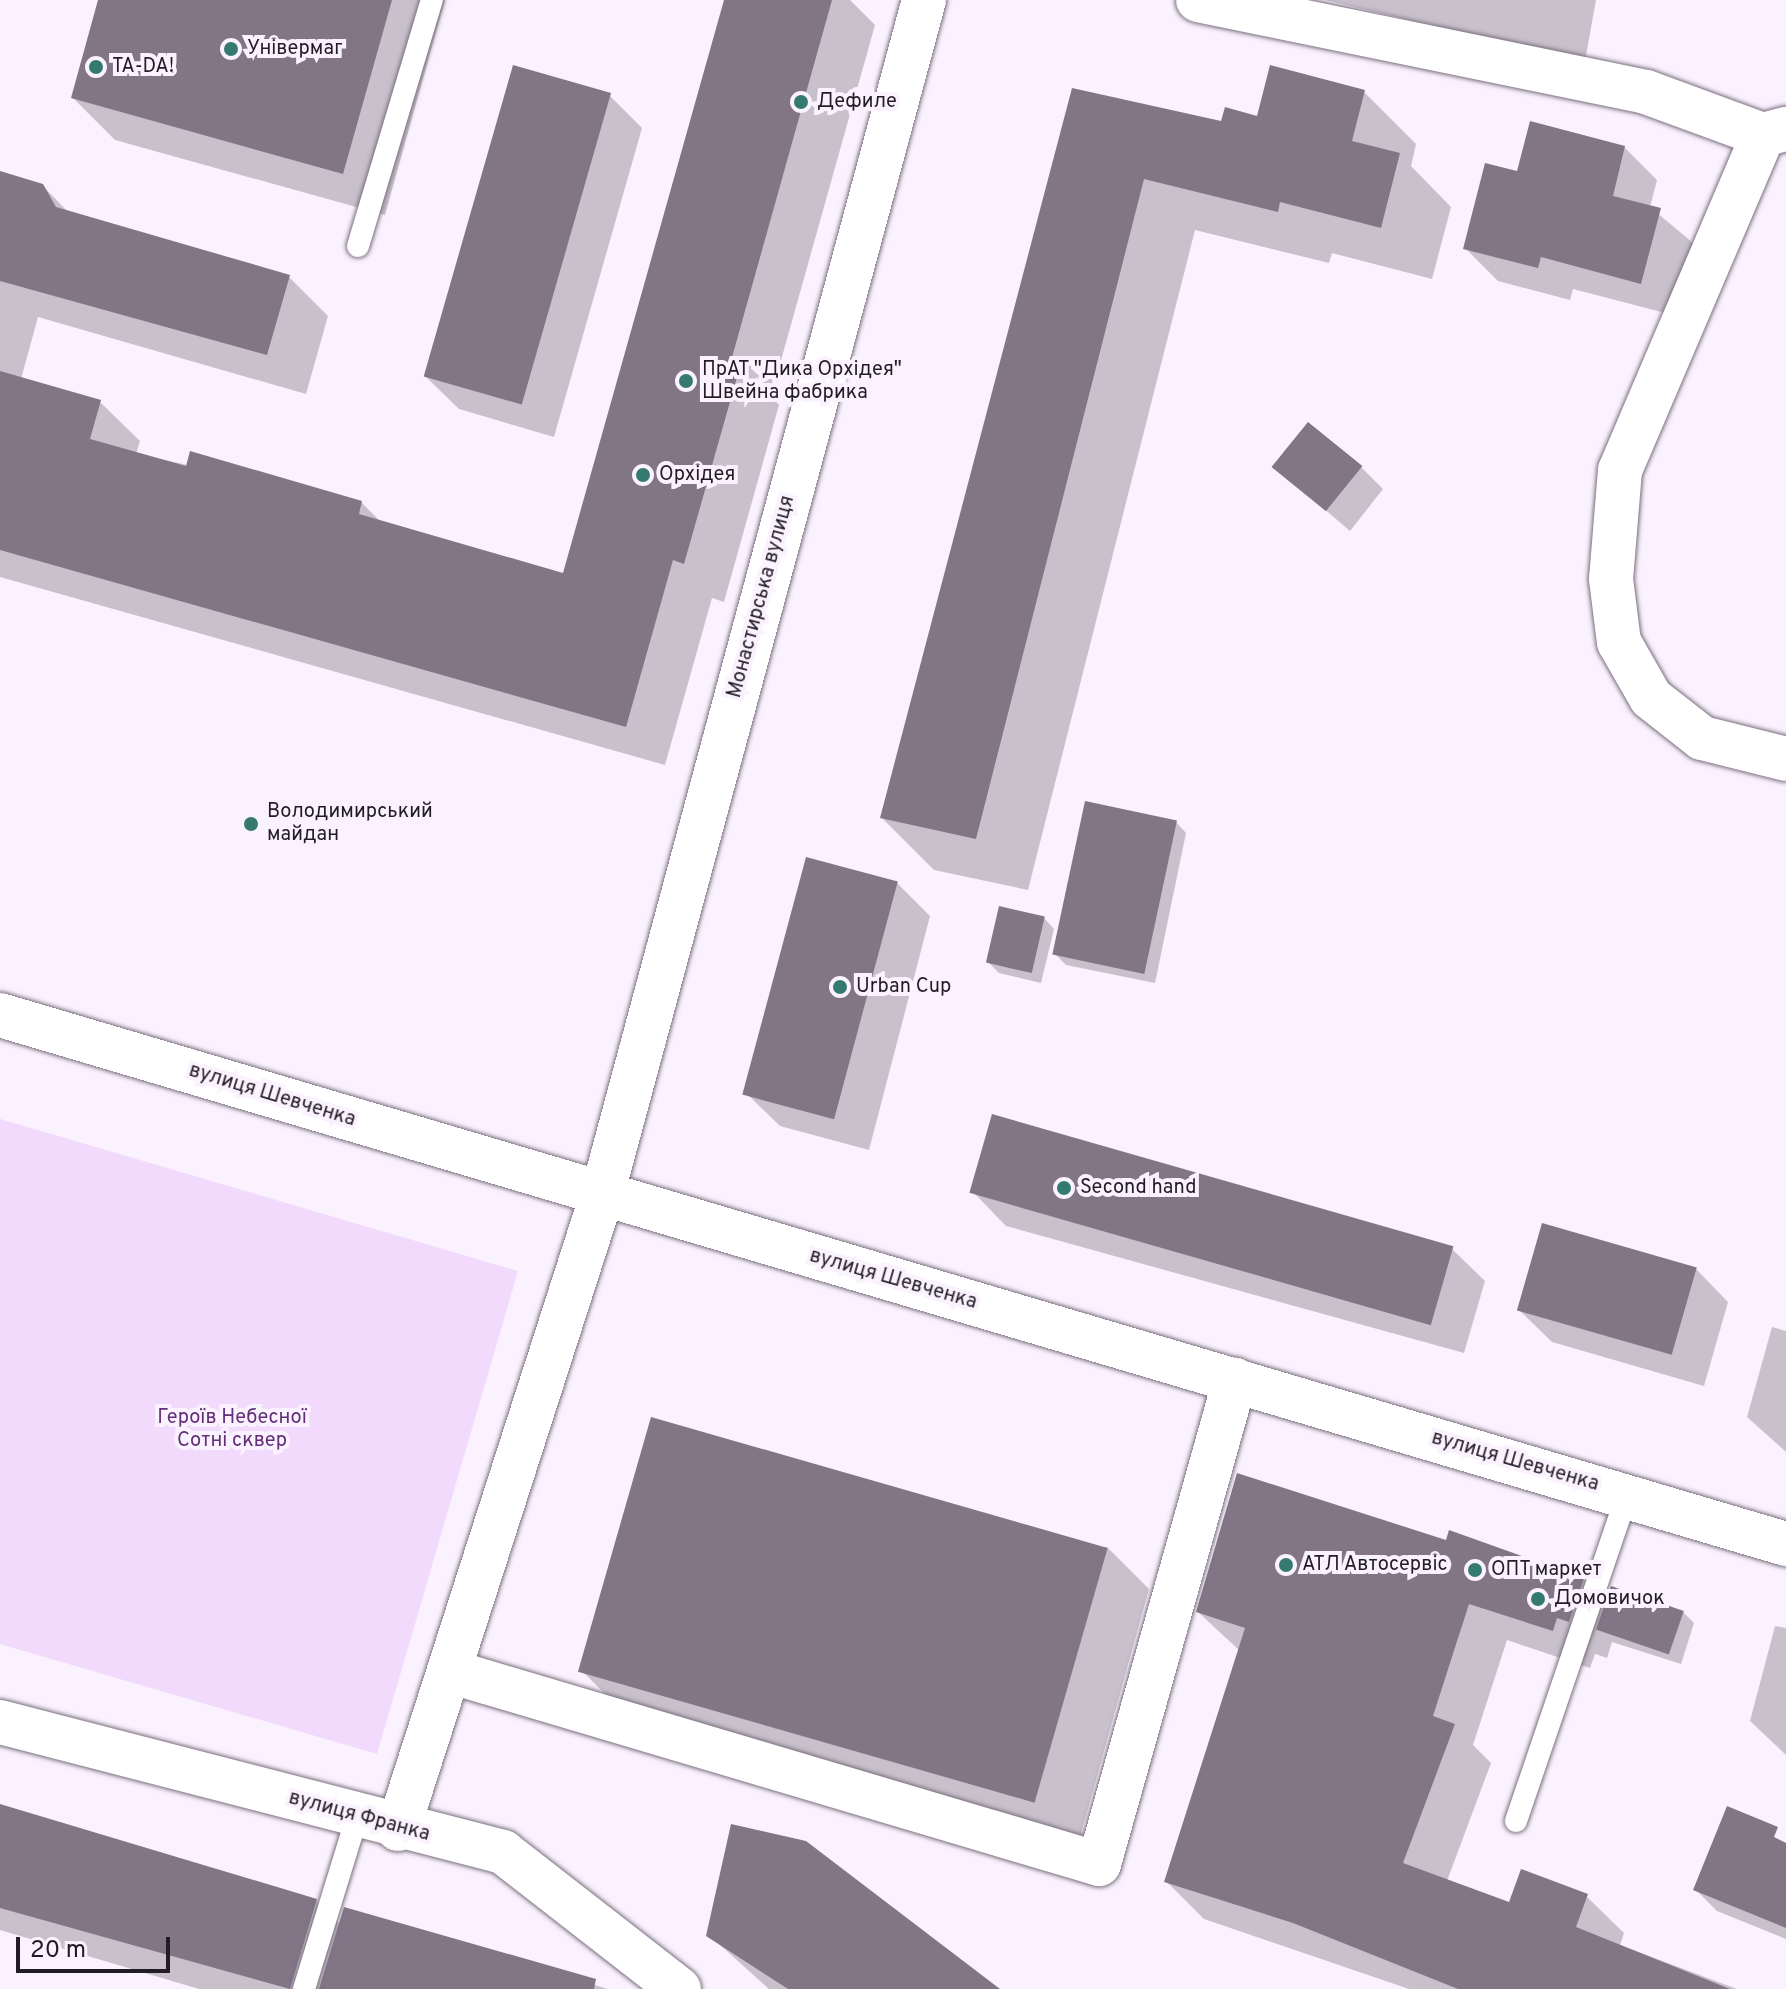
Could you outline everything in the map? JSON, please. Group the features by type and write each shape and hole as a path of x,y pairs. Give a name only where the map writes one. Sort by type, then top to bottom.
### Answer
{"street":[{"name":"Монастирська вулиця","path":"377,1823 449,1671 602,1195 924,0"},
{"path":"1198,0 1646,92 1774,132 1620,470 1612,611 1632,672 1674,721 1732,750 1786,759"},
{"name":"вулиця Шевченка","path":"0,1015 1786,1544"},
{"path":"449,1671 1099,1864 1235,1380"},
{"name":"вулиця Франка","path":"0,1722 377,1823 503,1852 679,1989"}],"lane":[{"path":"358,246 432,0"},
{"path":"1516,1821 1627,1495"},
{"path":"304,1989 377,1823"}],"green space":[{"name":"Героїв Небесної Сотні сквер","path":"0,1119 518,1271 377,1754 0,1644"}],"building":[{"name":"Універмаг","path":"98,0 392,0 343,174 71,98"},
{"path":"724,0 832,0 731,361 741,363 684,564 673,560 626,727 0,550 0,371 101,400 90,439 186,466 190,451 362,501 359,514 563,573"},
{"path":"513,65 611,93 522,405 424,376"},
{"path":"1270,65 1365,90 1352,141 1400,153 1381,228 1280,202 1278,212 1144,179 976,839 880,818 1072,88 1221,121 1225,107 1257,116"},
{"path":"1530,121 1625,146 1613,196 1661,208 1641,284 1541,257 1538,268 1463,249 1485,163 1517,171"},
{"path":"0,171 43,184 56,207 290,275 267,355 0,281"},
{"path":"1308,422 1362,466 1326,511 1271,467"},
{"path":"1085,801 1177,821 1144,974 1052,955"},
{"path":"806,857 898,882 834,1119 742,1095"},
{"path":"999,906 1045,917 1032,973 986,963"},
{"path":"992,1114 1453,1246 1431,1325 969,1193"},
{"path":"1542,1223 1697,1267 1672,1355 1517,1310"},
{"path":"651,1417 1108,1548 1035,1803 578,1672"},
{"path":"1237,1473 1446,1540 1449,1530 1584,1578 1569,1622 1557,1618 1553,1631 1469,1604 1433,1716 1455,1724 1403,1863 1509,1902 1521,1869 1588,1894 1576,1927 1730,1989 1458,1989 1293,1923 1164,1882 1245,1628 1196,1612"},
{"path":"1611,1586 1684,1611 1669,1655 1596,1629"},
{"path":"0,1804 317,1899 290,1989 0,1908"},
{"path":"1727,1806 1778,1827 1774,1837 1786,1843 1786,1928 1693,1890"},
{"path":"731,1824 806,1841 1000,1989 788,1989 706,1936"},
{"path":"344,1907 596,1979 594,1989 319,1989"}],"place":[{"name":"Універмаг","path":"231,49"},
{"name":"TA-DA!","path":"96,67"},
{"name":"Дефиле","path":"801,102"},
{"name":"ПрАТ \"Дика Орхідея\" Швейна фабрика","path":"686,381"},
{"name":"Орхідея","path":"643,475"},
{"name":"Володимирський майдан","path":"251,824"},
{"name":"Urban Cup","path":"840,987"},
{"name":"Second hand","path":"1064,1188"},
{"name":"АТЛ Автосервіс","path":"1286,1565"},
{"name":"ОПТ маркет","path":"1475,1570"},
{"name":"Домовичок","path":"1538,1599"}]}
